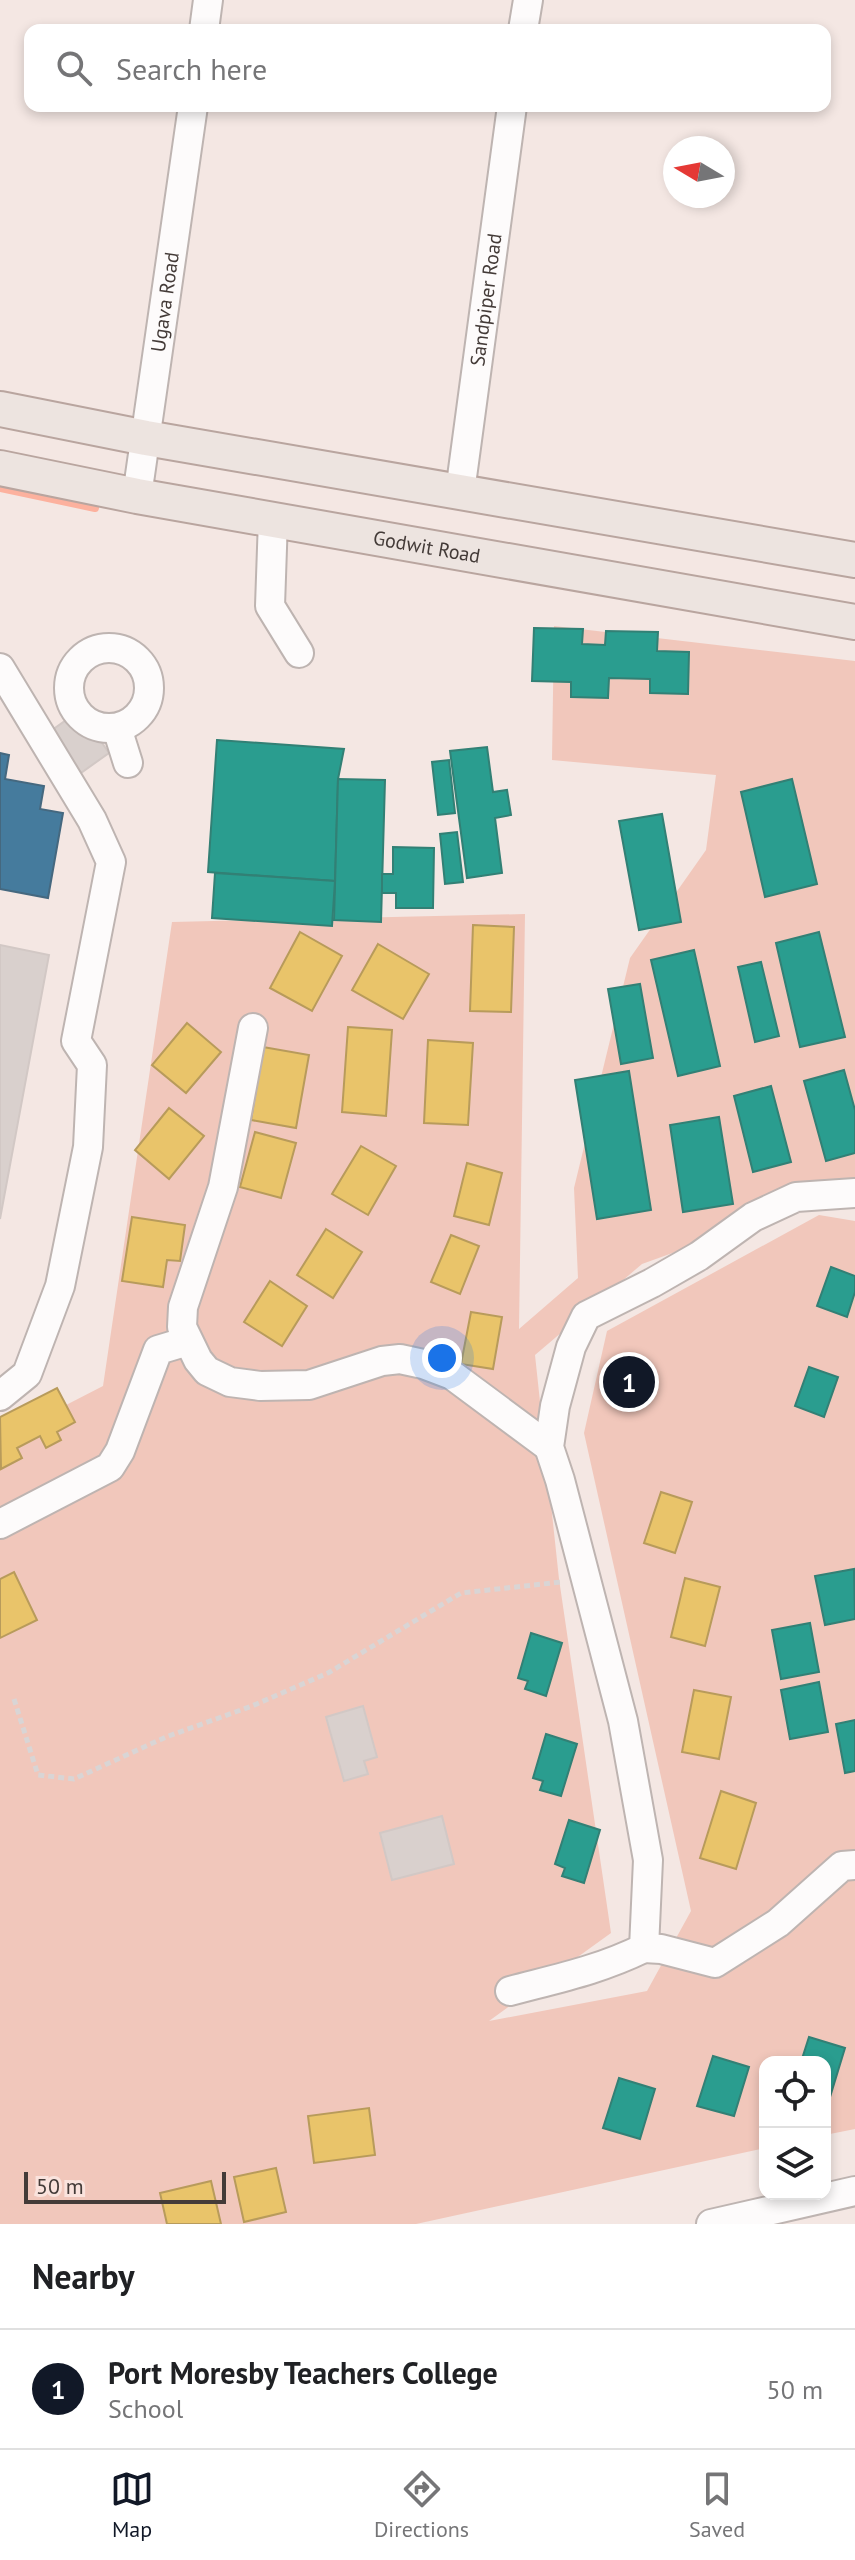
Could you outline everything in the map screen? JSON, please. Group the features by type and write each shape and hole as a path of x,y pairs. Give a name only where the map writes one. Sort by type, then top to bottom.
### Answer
{"main road":[{"path":"0,409 146,438 855,560"},
{"name":"Godwit Road","path":"0,468 137,496 855,622"}],"street":[{"path":"205,24 208,0"},
{"path":"524,24 528,0"},
{"name":"Ugava Road","path":"137,496 192,112"},
{"name":"Sandpiper Road","path":"460,492 511,112"},
{"path":"273,519 270,606 299,653"},
{"path":"110,648 123,650 143,666 148,678 146,704 139,715 117,728 95,726 77,712 71,702 69,691 74,670 89,653 110,648"},
{"path":"0,668 92,820 111,862 76,1041 92,1065 88,1147 60,1286 27,1374 0,1396"},
{"path":"37,728 71,702"},
{"path":"117,728 128,763"},
{"path":"253,1028 223,1187 183,1307 182,1327 198,1360 207,1371 230,1382 260,1386 309,1385 382,1361 400,1359 423,1364 452,1375 549,1447"},
{"path":"644,1948 648,1860 623,1721 549,1447 561,1378 586,1316 699,1256 753,1217 796,1197 855,1193"},
{"path":"0,1524 110,1467 120,1451 158,1350 188,1341"},
{"path":"510,1991 598,1968 644,1948 661,1949 715,1963 778,1923 842,1866 855,1865"},
{"path":"711,2224 855,2191"}],"path":[{"path":"14,1699 38,1775 74,1779 166,1737 252,1706 328,1673 461,1593 586,1579"}],"shaded area":[{"path":"554,626 855,661 855,1187 642,1264 535,1355 559,1579 611,1933 489,2021 647,1991 691,1911 584,1433 607,1331 819,1215 855,1221 855,2129 831,2134 831,2056 759,2056 759,2149 416,2224 0,2224 0,1439 103,1386 172,922 525,914 519,1329 578,1278 574,1188 630,958 706,850 716,775 552,760"}],"building: Homes":[{"path":"473,925 514,927 511,1012 470,1011"},
{"path":"300,932 342,956 312,1011 270,988"},
{"path":"378,944 429,974 403,1019 352,990"},
{"path":"187,1023 221,1052 186,1093 152,1065"},
{"path":"348,1027 392,1030 386,1116 342,1112"},
{"path":"428,1040 473,1043 468,1125 424,1123"},
{"path":"263,1047 309,1055 296,1128 251,1120"},
{"path":"169,1108 204,1136 169,1179 135,1150"},
{"path":"255,1132 296,1143 281,1198 240,1187"},
{"path":"361,1146 396,1166 368,1215 332,1194"},
{"path":"467,1163 502,1173 489,1225 454,1216"},
{"path":"132,1217 185,1225 180,1261 167,1260 163,1287 122,1281"},
{"path":"326,1229 362,1252 333,1298 297,1275"},
{"path":"451,1235 479,1246 460,1294 431,1282"},
{"path":"270,1281 307,1306 282,1346 244,1322"},
{"path":"471,1312 502,1317 493,1369 461,1364"},
{"path":"57,1388 75,1422 57,1432 61,1440 46,1448 40,1436 17,1448 22,1458 1,1469 0,1417"},
{"path":"661,1492 692,1502 675,1553 644,1543"},
{"path":"14,1572 37,1620 0,1638 0,1579"},
{"path":"685,1578 720,1587 705,1646 671,1637"},
{"path":"694,1690 731,1697 719,1759 682,1752"},
{"path":"721,1791 756,1803 736,1869 700,1858"},
{"path":"369,2108 375,2155 314,2163 308,2116"},
{"path":"276,2168 286,2212 244,2222 234,2177"},
{"path":"211,2181 221,2224 167,2224 160,2193"}],"building: Schools":[{"path":"534,628 583,629 582,644 605,645 606,631 658,632 657,651 689,652 688,694 650,693 650,679 609,678 608,698 571,697 571,682 532,681"},
{"path":"217,740 344,749 338,779 335,881 208,872"},
{"path":"487,747 493,792 507,790 511,815 495,818 502,873 467,878 450,751"},
{"path":"449,760 455,813 438,815 432,762"},
{"path":"338,779 385,780 381,922 334,920"},
{"path":"792,779 817,884 765,897 741,792"},
{"path":"662,814 681,922 639,930 619,821"},
{"path":"457,832 463,882 445,884 440,834"},
{"path":"393,847 434,848 433,908 396,908 396,893 382,893 382,874 393,874"},
{"path":"215,873 335,881 332,926 212,918"},
{"path":"819,932 845,1037 800,1047 776,943"},
{"path":"694,950 720,1066 678,1076 651,960"},
{"path":"761,962 779,1036 755,1042 738,967"},
{"path":"640,984 653,1058 621,1064 608,989"},
{"path":"844,1070 855,1110 855,1153 826,1161 804,1081"},
{"path":"629,1071 651,1210 597,1219 575,1080"},
{"path":"771,1086 791,1162 753,1172 734,1096"},
{"path":"719,1117 733,1204 683,1212 670,1125"},
{"path":"831,1267 855,1276 855,1292 847,1317 817,1306"},
{"path":"809,1367 838,1377 824,1417 795,1406"},
{"path":"854,1569 855,1619 825,1625 815,1576"},
{"path":"810,1623 819,1672 781,1679 772,1630"},
{"path":"531,1633 562,1643 546,1696 525,1689 528,1681 518,1678"},
{"path":"819,1682 828,1732 790,1739 781,1690"},
{"path":"855,1720 855,1771 845,1773 836,1724"},
{"path":"546,1734 577,1744 561,1796 540,1790 543,1781 533,1778"},
{"path":"569,1820 600,1830 584,1883 562,1876 565,1868 555,1864"},
{"path":"809,2037 845,2048 831,2094 831,2056 803,2056"},
{"path":"713,2056 749,2067 734,2116 697,2106"},
{"path":"619,2078 655,2089 640,2139 603,2128"}],"building: Public":[{"path":"0,753 9,755 5,779 44,786 40,809 63,813 48,898 0,889"}],"building: Other":[{"path":"76,713 89,733 93,730 109,753 78,775 48,733"},
{"path":"0,945 49,955 0,1219"},
{"path":"363,1706 377,1757 364,1761 368,1774 344,1781 326,1717"},
{"path":"442,1816 454,1864 392,1880 380,1833"}],"waterway":[{"path":"0,488 95,508"}],"place":[{"name":"Port Moresby Teachers College","path":"629,1382"}]}
